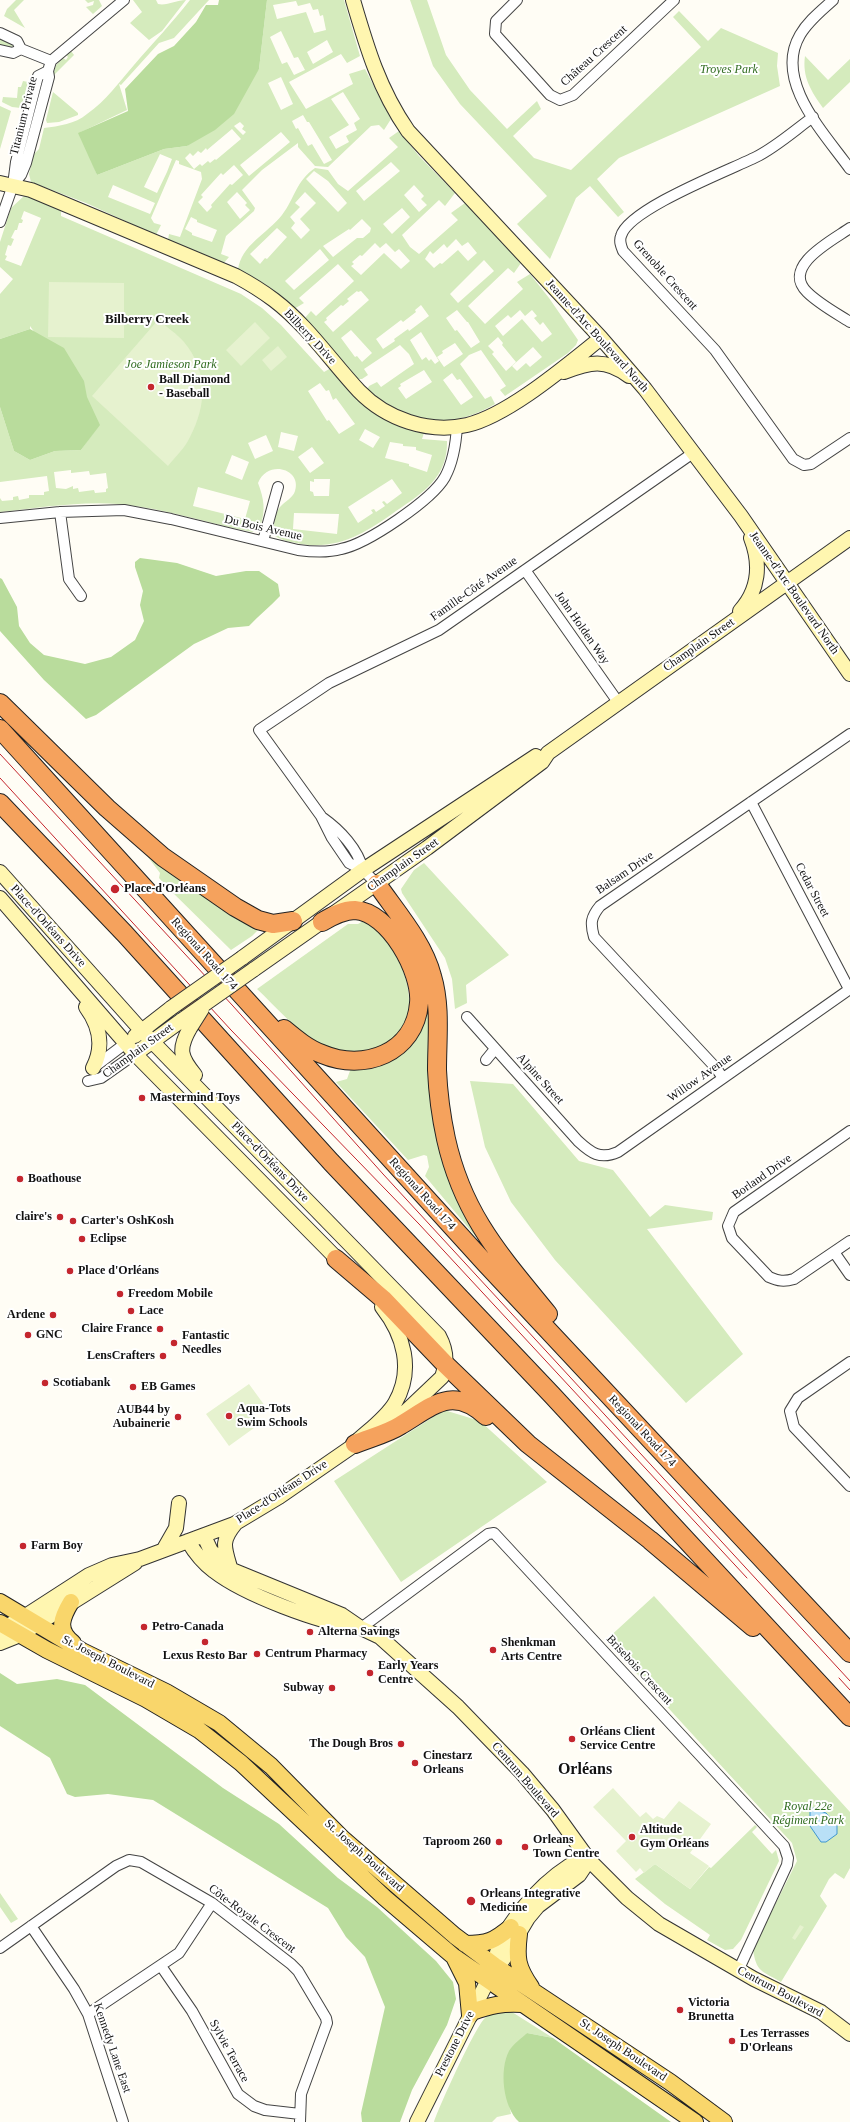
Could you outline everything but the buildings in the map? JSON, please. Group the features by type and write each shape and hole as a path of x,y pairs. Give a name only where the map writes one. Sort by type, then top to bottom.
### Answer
{"highway":[{"path":"0,703 107,808 163,857 234,907 258,920 273,924 293,920"},
{"path":"0,723 272,1018 295,1038 321,1054 345,1061 368,1061 387,1054 405,1040 416,1018 419,991 412,966 388,929 368,913 348,911 322,922"},
{"name":"Regional Road 174","path":"0,729 486,1264 850,1653"},
{"path":"0,803 125,934 326,1156 547,1390 850,1719"},
{"path":"377,884 420,948 433,978 436,996 437,1070 442,1117 456,1174 468,1205 494,1248 664,1455"},
{"path":"336,1259 383,1299 445,1364 528,1444 650,1540 762,1634 850,1719"},
{"path":"354,1444 400,1426 434,1404 458,1399 469,1403 506,1431 528,1444"}],"main road":[{"name":"Jeanne-d'Arc Boulevard North","path":"353,0 374,70 390,104 408,131 602,338 645,388 740,516 850,674"},
{"name":"Bilberry Drive","path":"7,184 31,190 236,276 266,294 283,308 305,329 364,396 381,409 400,419 419,424 439,427 467,425 495,414 547,380 602,338"},
{"path":"547,380 587,364 605,363 617,368 645,388"},
{"path":"728,624 748,602 755,586 758,572 755,549 740,516"},
{"name":"Champlain Street","path":"126,1043 171,1008 363,870 537,755 548,752 850,538"},
{"name":"Champlain Street","path":"135,1054 152,1041 186,1024 207,1002 377,884 542,762 548,752"},
{"name":"Place-d'Orléans Drive","path":"0,872 152,1041 439,1336 444,1346 445,1364 442,1377 402,1415 354,1444 279,1497 237,1522 204,1536 164,1549 140,1559 112,1565 89,1575 30,1621"},
{"name":"Place-d'Orléans Drive","path":"0,898 135,1054 377,1300 389,1316 399,1333 404,1347 405,1362 401,1390 394,1404 354,1444"},
{"path":"59,967 89,1010 98,1031 100,1049 93,1068"},
{"path":"186,1024 182,1045 182,1056 185,1063 248,1140"},
{"path":"164,1549 176,1528 179,1503"},
{"path":"230,1567 224,1547 226,1535 237,1522"},
{"name":"Centrum Boulevard","path":"204,1536 211,1551 230,1567 285,1592 342,1615 361,1628 380,1637 458,1707 522,1773 553,1810 589,1860 627,1898 659,1924 738,1971 821,2012 850,2034"},
{"name":"Centrum Boulevard","path":"188,1541 197,1556 212,1570 253,1592 292,1609 339,1625 361,1628"},
{"name":"Place-d'Orléans Drive","path":"0,1643 7,1629 30,1621 71,1602 118,1575 140,1559"},
{"name":"St. Joseph Boulevard","path":"0,1602 82,1651 166,1692 219,1723 256,1753 342,1838 465,1944 495,1966 670,2082 724,2122"},
{"path":"71,1602 63,1615 61,1624 67,1639 82,1651"},
{"name":"St. Joseph Boulevard","path":"7,1629 99,1677 146,1699 199,1730 241,1762 385,1898 453,1956 487,1981 524,2004 695,2122"},
{"path":"289,1808 301,1796"},
{"name":"Prestone Drive","path":"417,2122 495,1966 496,1954 515,1930 538,1906 579,1875 589,1860"},
{"path":"465,1944 479,1944 493,1941 515,1930 518,1964 521,1972 535,1992"},
{"path":"453,1956 467,1983 471,2014 496,2004 524,2004"}],"street":[{"path":"0,33 17,41 21,49 49,66 124,0"},
{"name":"Château Crescent","path":"517,0 496,21 495,34 550,95 560,100 573,95 674,0"},
{"path":"833,0 805,26 794,47 791,72 794,84 813,117 850,169"},
{"path":"0,50 13,53 21,49"},
{"name":"Titanium Private","path":"0,222 7,184 21,174 26,163 49,78 49,66"},
{"name":"Grenoble Crescent","path":"813,117 756,157 674,194 653,206 624,230 620,243 623,251 715,350 793,460 804,465 811,464 850,438"},
{"path":"850,228 810,256 804,263 800,272 801,282 806,292 850,322"},
{"name":"Du Bois Avenue","path":"0,518 60,512 129,510 298,550 320,552 341,549 370,538 427,498 439,486 449,466 456,442 457,426"},
{"name":"Famille-Côté Avenue","path":"363,870 358,856 351,846 338,831 321,816 259,730 329,683 439,630 693,453"},
{"path":"263,541 278,487"},
{"path":"60,512 69,579 81,596"},
{"name":"John Holden Way","path":"525,570 618,702"},
{"name":"Balsam Drive","path":"723,1078 594,936 591,924 593,914 600,906 850,734"},
{"name":"Cedar Street","path":"751,802 850,989"},
{"path":"363,870 377,884"},
{"name":"Willow Avenue","path":"565,1128 591,1153 610,1156 618,1152 850,989"},
{"name":"Alpine Street","path":"467,1017 565,1128"},
{"name":"Champlain Street","path":"126,1043 93,1068 88,1081 101,1078 135,1054"},
{"path":"486,1060 496,1049"},
{"name":"Borland Drive","path":"850,1131 734,1212 728,1226 732,1238 769,1278 786,1282 794,1279 850,1241"},
{"path":"834,1252 850,1275"},
{"path":"850,1362 798,1398 790,1411 794,1427 850,1486"},
{"name":"Brisebois Crescent","path":"361,1628 488,1534 494,1533 784,1846 788,1858 788,1865 738,1971"},
{"name":"Côte-Royale Crescent","path":"0,1948 116,1866 129,1860 141,1862 212,1903 298,1971 326,2018 327,2023 301,2094 300,2118"},
{"path":"88,2014 182,1951 212,1903"},
{"name":"Kennedy Lane East","path":"31,1926 74,1989 88,2014 123,2122"},
{"name":"Sylvie Terrace","path":"161,1966 192,2011 238,2094 254,2106 264,2110 300,2118"}],"green space":[{"path":"16,0 24,0 14,10 25,28 4,16 7,9"},
{"path":"85,0 99,0 102,6 93,14 86,7 93,5 94,1 88,3"},
{"path":"133,0 156,0 158,4 168,4 186,0 162,31 149,40 130,23 142,12"},
{"path":"190,0 209,0 174,38 159,43 121,85 119,84 127,110 81,132 97,175 164,149 187,146 259,69 267,0 344,0 360,56 347,63 341,54 289,82 306,109 353,84 349,74 365,69 391,119 384,130 379,125 371,126 328,167 315,166 298,147 298,143 262,170 242,190 255,208 254,211 226,236 221,254 229,257 223,264 168,240 169,234 180,237 202,179 201,172 179,164 179,161 176,160 151,218 154,223 161,225 156,235 86,203 31,182 29,174 34,154 39,149 44,128 72,122 94,109 112,91","holes":["296,1 298,6 310,3 313,10 318,9 320,16 323,15 326,30 314,33 306,12 277,19 273,5","281,31 294,58 298,57 305,70 294,75 287,62 282,64 270,37","327,40 333,52 313,64 307,52","281,77 293,104 281,110 268,83","343,92 360,119 354,123 357,130 346,136 349,142 336,149 329,137 349,125 331,99","303,115 307,122 309,122 332,160 324,164 312,144 308,146 298,128 296,129 292,121","240,122 244,126 242,129 246,132 243,135 234,126","232,129 241,139 216,160 215,159 210,163 208,161 202,166 200,164 194,169 185,158 190,153 193,156 198,151 201,153 206,148 207,150","281,132 290,142 249,176 240,165","160,154 172,159 157,193 144,187","234,165 243,175 232,185 230,184 211,205 212,207 207,212 198,202 203,197 201,195 221,173 223,175","113,185 155,203 150,214 108,197","237,192 247,203 245,205 250,210 240,219 227,202","191,217 197,220 197,222 217,230 212,242 192,235 192,233 185,229"]},
{"path":"219,0 267,0 259,69 234,114 215,130 187,146 164,149 97,175 78,133 128,111 125,89 158,54 174,46 196,22 206,5 218,5"},
{"name":"Troyes Park","path":"410,0 427,0 446,55 470,90 507,129 537,101 541,109 513,136 534,158 571,170 701,47 673,17 679,11 708,41 721,28 778,53 777,66 780,86 619,158 597,179 624,212 618,217 590,186 576,198 550,259 517,224 547,196 460,104 433,66"},
{"path":"0,38 12,44 13,47 0,45"},
{"path":"71,51 74,55 52,77 56,65 63,58 66,60 68,57 66,55"},
{"path":"805,56 828,80 850,59 850,82 823,108 808,84 804,64"},
{"path":"23,81 28,82 21,108 12,107 2,102 3,97 17,98 18,87 21,87"},
{"path":"53,92 78,113 78,115 59,122 47,123 46,120"},
{"path":"0,106 11,111 0,149"},
{"path":"399,131 419,156 455,193 445,206 439,200 402,235 410,247 419,254 458,220 451,213 465,203 521,263 514,273 508,268 468,306 485,324 523,289 517,282 530,274 549,298 578,340 576,345 568,353 505,396 500,390 506,386 481,350 469,355 460,364 485,399 491,396 495,404 478,413 461,418 429,420 413,416 397,410 367,390 369,386 377,382 381,387 414,364 409,354 400,345 364,369 368,375 362,379 358,379 304,319 311,311 316,316 354,281 338,264 299,298 304,303 294,309 238,270 240,261 249,247 282,215 300,184 309,173 315,168 328,170 338,184 348,191 398,147 389,138","holes":["391,162 400,171 364,201 356,191","314,171 328,181 347,203 338,212 306,179","414,185 424,196 421,199 427,205 419,212 404,195","305,192 316,203 300,219 310,230 301,239 291,228 295,223 290,217 300,207 295,203","402,208 410,217 392,234 383,224","362,219 371,228 370,232 363,238 357,238 333,257 323,246 349,229 350,230","277,228 287,237 267,259 265,258 260,264 250,254","456,239 462,246 468,242 477,253 468,261 458,250 442,264 440,263 434,268 425,259 430,251 433,254 444,244 447,248","375,243 380,248 386,243 395,252 399,249 410,261 401,269 384,253 361,275 351,266 354,264 352,262 360,255 362,256","320,249 329,260 294,290 285,281","484,260 494,271 458,303 450,294","357,291 361,291 369,300 333,332 324,322 327,320 326,318 341,305 343,306 349,301 347,299","421,305 429,316 409,331 408,329 394,339 395,341 383,349 376,339 401,320 403,322 416,312 415,310","457,310 468,322 480,342 471,348 457,330 455,331 446,318","520,310 525,316 532,310 537,316 534,318 540,325 543,322 552,334 542,342 522,319 503,336 495,326 508,315 511,318","351,330 372,353 362,362 357,356 355,357 341,338","421,332 439,361 435,364 431,359 429,361 426,357 422,360 410,340","498,337 503,343 502,345 516,362 506,371 492,354 494,352 488,346","455,343 463,354 444,367 437,357 443,353 442,351","533,347 542,357 530,367 526,363 517,371 512,366","424,370 432,382 406,399 398,388 401,386 400,384","452,373 457,380 460,379 473,397 461,405 443,380"]},
{"name":"Joe Jamieson Park","path":"24,196 30,196 61,208 61,216 241,294 262,308 281,325 324,372 331,368 424,433 422,439 447,441 443,465 438,474 432,483 416,498 374,526 352,538 328,544 301,544 275,536 274,525 276,513 280,507 291,498 295,491 296,483 294,477 289,472 276,469 269,471 258,483 262,494 264,510 260,527 252,532 169,512 118,504 74,504 0,512 0,498 2,501 13,500 13,497 18,496 19,500 29,498 29,495 44,495 44,492 49,491 47,476 0,482 0,407 14,451 30,460 55,451 81,450 99,425 30,326 30,329 0,339 0,294 13,279 0,267 0,242 11,208","holes":["24,211 41,218 21,266 5,260 7,256 5,255 8,245 11,246 14,239 11,238 15,230 17,230 19,223 22,223 23,220 21,219","320,383 326,391 329,390 333,400 336,398 355,424 339,434 329,420 327,421 308,391","365,429 380,437 373,448 359,440","281,432 298,436 294,451 278,447","266,435 273,451 255,459 248,443","390,442 403,444 403,446 416,447 416,450 432,455 427,472 409,466 409,464 385,458","312,447 324,463 310,473 298,457","232,455 249,462 242,480 225,473","71,470 71,473 89,471 90,475 106,473 108,488 106,489 106,492 95,493 94,490 79,492 78,488 73,489 73,486 66,489 56,488 54,472","314,479 330,479 329,496 314,496 313,492 310,491 310,481 314,482","392,479 402,493 387,504 384,501 382,502 385,506 376,512 374,509 371,510 373,513 358,523 348,507","198,487 250,501 245,519 193,506","294,513 339,514 337,534 293,529"]},
{"path":"49,282 124,283 124,338 48,337"},
{"name":"Ball Diamond - Baseball","path":"158,320 181,339 192,353 201,376 202,388 202,401 196,425 185,445 168,466 92,396"},
{"path":"255,322 270,338 241,366 226,350"},
{"path":"30,329 64,348 84,381 87,397 100,425 81,450 55,451 30,460 14,451 0,407 0,339"},
{"path":"278,346 287,357 271,371 262,360"},
{"path":"140,558 177,563 216,576 246,571 259,571 278,584 280,596 249,626 228,628 194,644 96,715 86,719 44,680 0,631 0,578 2,579 17,607 19,626 30,643 44,655 85,664 111,657 135,640 144,621 140,605 143,591 135,567 135,562"},
{"path":"145,853 259,929 252,936 231,950 159,878 160,873"},
{"path":"424,863 509,955 466,985 467,1003 455,1009 452,979 445,958 402,893 401,889 414,870"},
{"path":"365,920 369,921 378,929 397,958 404,975 408,992 409,1009 405,1024 396,1037 382,1046 362,1051 338,1051 316,1042 308,1036 293,1024 257,989 348,924 358,924"},
{"path":"428,988 430,1047 478,1235 476,1237 425,1176 429,1167 427,1156 424,1155 408,1160 336,1082 347,1079 351,1068 380,1063"},
{"path":"470,1081 513,1084 579,1161 613,1170 650,1217 665,1205 713,1212 712,1220 647,1229 743,1354 686,1403 555,1260 511,1202 485,1147"},
{"name":"Aqua-Tots Swim Schools","path":"249,1384 265,1406 248,1419 254,1428 229,1446 206,1414"},
{"path":"444,1410 480,1421 547,1482 401,1582 334,1481"},
{"name":"Royal 22e Régiment Park","path":"654,1596 850,1812 850,1868 844,1879 835,1873 829,1879 820,1896 827,1906 781,1982 765,1973 758,1967 753,1949 797,1861 792,1843 606,1640"},
{"path":"0,1673 17,1684 57,1679 85,1685 223,1788 279,1824 338,1878 377,1907 436,1961 453,1982 456,1999 447,2025 412,2090 400,2122 362,2122 361,2113 385,2007 365,1957 346,1937 328,1908 153,1800 108,1794 75,1797 67,1794 50,1758 0,1726"},
{"path":"613,1788 640,1817 646,1812 653,1819 657,1816 664,1819 679,1801 711,1824 690,1853 709,1866 690,1889 655,1864 644,1873 640,1868 636,1872 616,1851 626,1841 593,1807"},
{"path":"755,1825 757,1827 752,1832 772,1854 776,1850 779,1861 741,1940 733,1949 725,1950 707,1940 710,1935 665,1904 635,1879 655,1864 690,1889 709,1867 711,1868"},
{"path":"0,1893 18,1919 11,1923 0,1907"},
{"path":"800,1925 804,1927 795,1940 792,1938"},
{"path":"512,2012 553,2038 527,2033 504,2081 511,2114 497,2117 492,2122 434,2122 458,2068 480,2024 488,2016 498,2013"},
{"path":"527,2033 553,2038 671,2122 519,2122 509,2107 506,2098 504,2088 504,2068 509,2051"}],"water":[{"path":"813,1808 826,1813 837,1824 837,1834 826,1842 821,1842 810,1826 810,1811"}],"tram line":[{"path":"0,754 233,1006 383,1174 850,1681"},
{"path":"0,778 231,1030 419,1224 747,1578"},
{"path":"839,1678 850,1690"}],"place":[{"name":"Ball Diamond - Baseball","path":"151,387"},
{"name":"Place-d'Orléans","path":"115,889"},
{"name":"Mastermind Toys","path":"142,1098"},
{"name":"Boathouse","path":"20,1179"},
{"name":"claire's","path":"60,1217"},
{"name":"Carter's OshKosh","path":"73,1221"},
{"name":"Eclipse","path":"82,1239"},
{"name":"Place d'Orléans","path":"70,1271"},
{"name":"Freedom Mobile","path":"120,1294"},
{"name":"Lace","path":"131,1311"},
{"name":"Ardene","path":"53,1315"},
{"name":"Claire France","path":"160,1329"},
{"name":"GNC","path":"28,1335"},
{"name":"Fantastic Needles","path":"174,1343"},
{"name":"LensCrafters","path":"163,1356"},
{"name":"Scotiabank","path":"45,1383"},
{"name":"EB Games","path":"133,1387"},
{"name":"Aqua-Tots Swim Schools","path":"229,1416"},
{"name":"AUB44 by Aubainerie","path":"178,1417"},
{"name":"Farm Boy","path":"23,1546"},
{"name":"Petro-Canada","path":"144,1627"},
{"name":"Alterna Savings","path":"310,1632"},
{"name":"Lexus Resto Bar","path":"205,1642"},
{"name":"Shenkman Arts Centre","path":"493,1650"},
{"name":"Centrum Pharmacy","path":"257,1654"},
{"name":"Early Years Centre","path":"370,1673"},
{"name":"Subway","path":"332,1688"},
{"name":"Orléans Client Service Centre","path":"572,1739"},
{"name":"The Dough Bros","path":"401,1744"},
{"name":"Cinestarz Orleans","path":"415,1763"},
{"name":"Altitude Gym Orléans","path":"632,1837"},
{"name":"Taproom 260","path":"499,1842"},
{"name":"Orleans Town Centre","path":"525,1847"},
{"name":"Orleans Integrative Medicine","path":"471,1901"},
{"name":"Victoria Brunetta","path":"680,2010"},
{"name":"Les Terrasses D'Orleans","path":"732,2041"}],"district":[{"name":"Bilberry Creek","path":"147,320"},
{"name":"Orléans","path":"585,1770"}]}
